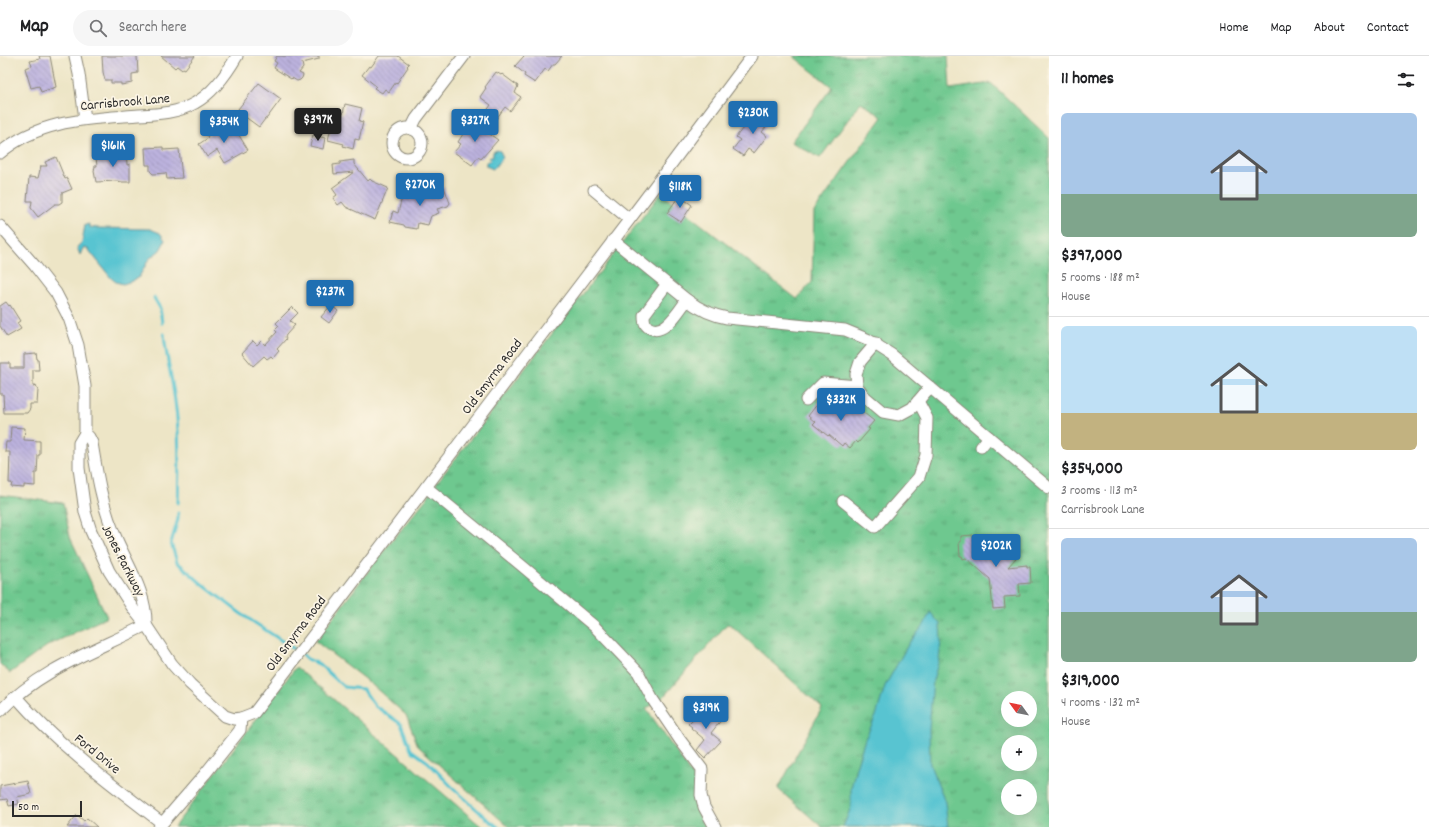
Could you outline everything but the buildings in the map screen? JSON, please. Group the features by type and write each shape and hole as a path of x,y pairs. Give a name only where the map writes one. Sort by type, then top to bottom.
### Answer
{"street":[{"path":"75,56 85,119"},
{"name":"Carrisbrook Lane","path":"0,153 18,140 52,125 85,119 177,111 194,104 209,93 220,81 237,56"},
{"path":"411,128 416,119 464,56"},
{"name":"Old Smyrna Road","path":"241,718 254,713 752,56"},
{"path":"594,190 629,219"},
{"name":"Jones Parkway","path":"0,226 48,282 69,318 78,345 82,361 85,386 85,433 79,443 79,468 85,512 91,531 110,571 134,610 172,664 190,684 225,716 234,719 241,718"},
{"path":"612,240 687,300 704,311 719,317 840,329 859,335 876,343 1049,488"},
{"path":"667,284 645,312 644,320 648,326 657,329 665,327 687,300"},
{"path":"876,343 860,362 856,374 857,386 864,396 883,412 899,415 912,408 930,388"},
{"path":"806,400 824,383 857,386"},
{"path":"843,501 875,527 919,477 926,455 927,418 918,401"},
{"name":"Jones Parkway","path":"85,433 89,437 92,444 101,493 113,531 142,595 146,610 146,625"},
{"path":"981,447 989,438"},
{"path":"426,487 594,626 638,672 653,700 702,769 701,795 704,807 715,827"},
{"path":"0,711 34,682 54,669 146,625"},
{"name":"Ford Drive","path":"16,697 52,734 161,825"},
{"path":"161,825 205,774 240,730 241,718"}],"green space":[{"path":"793,56 948,56 950,89 991,83 1049,138 1049,827 822,827 778,789 822,708 731,625 727,624 659,702 646,708 696,781 697,795 694,801 702,822 707,827 509,827 418,746 406,715 371,684 315,641 386,548 427,498 438,481 661,193 797,299 812,282 814,212 882,117 861,102 820,158 791,142 832,87"},
{"path":"0,495 63,503 70,537 107,617 47,646 10,673 0,664"},
{"path":"296,667 482,827 174,827"}],"water":[{"path":"497,150 500,151 503,157 493,169 486,166 486,162 491,160 489,158 491,156 493,157 493,152"},
{"path":"89,224 89,227 98,228 150,229 160,233 165,240 160,250 149,259 139,277 123,284 116,282 111,278 88,249 83,248 80,255 77,247 82,242 85,225"},
{"path":"930,612 940,624 941,642 939,660 933,680 929,730 930,765 945,802 948,827 843,827 851,807 851,788 856,767 865,739 876,716 885,686 909,643 924,625"}],"waterway":[{"path":"154,298 160,308 162,323"},
{"path":"164,334 178,426 178,503"},
{"path":"178,513 178,519 171,543 177,562 202,584 240,613 297,651"},
{"path":"302,654 307,659 319,664 344,687 363,689 375,706 401,724 411,750 428,762 450,785 498,827"}]}
